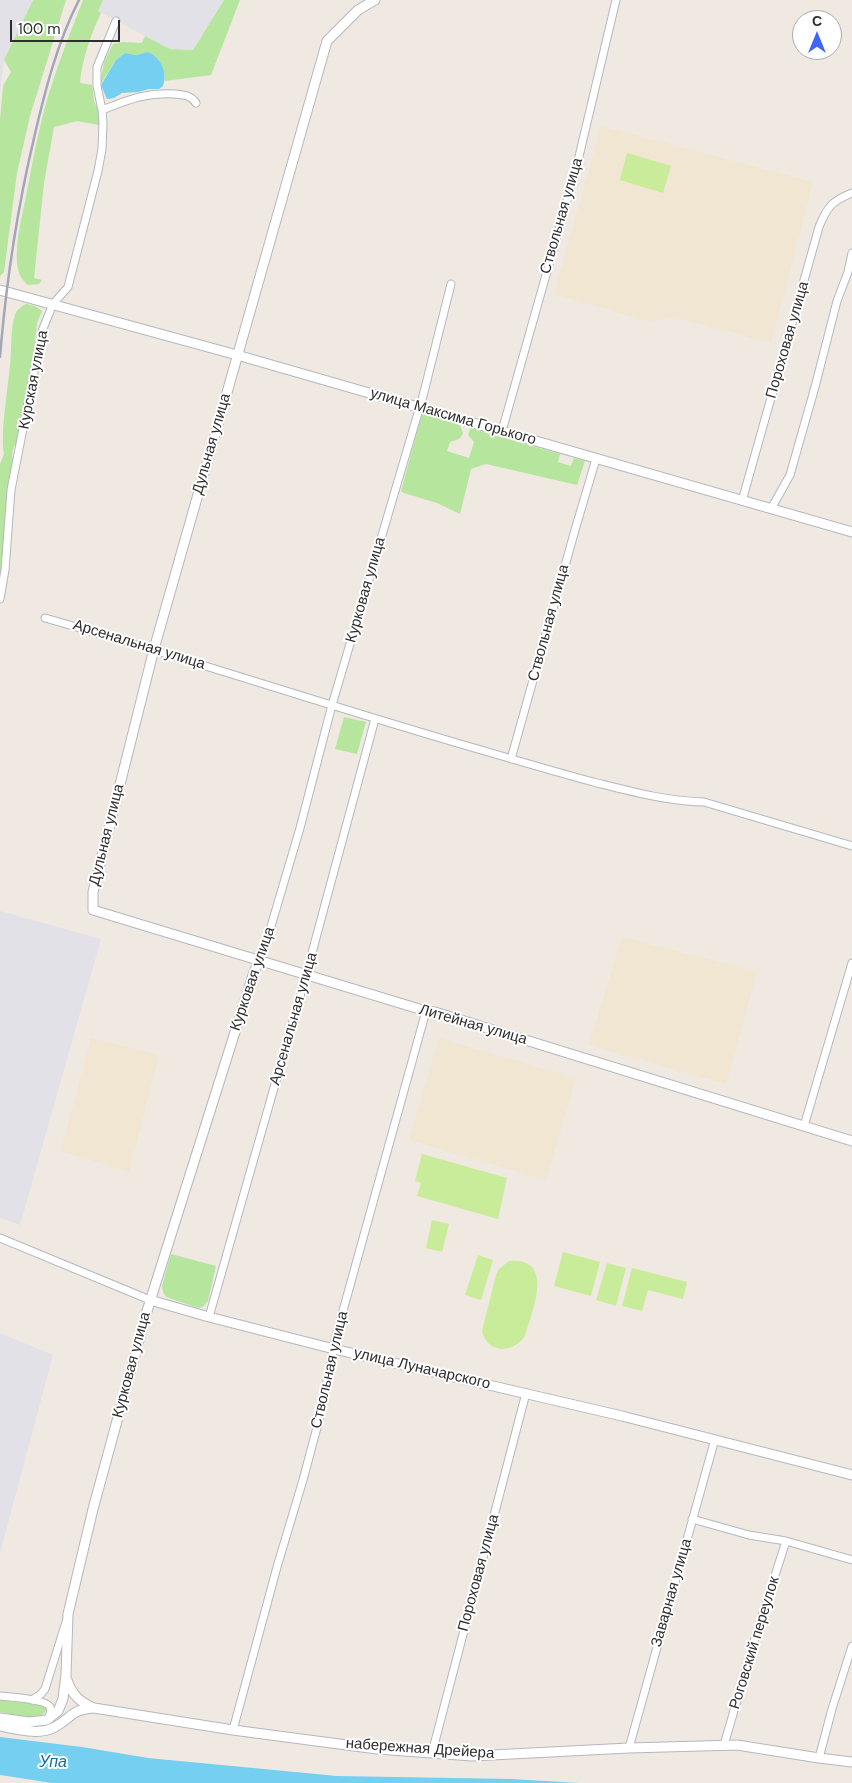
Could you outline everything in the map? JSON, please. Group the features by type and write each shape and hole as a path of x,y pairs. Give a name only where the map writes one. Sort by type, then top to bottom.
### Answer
{"main road":[{"name":"Дульная улица","path":"93,910 93,892 154,649 327,42 358,10 375,0"},
{"name":"улица Максима Горького","path":"0,290 237,355 852,532"},
{"name":"Литейная улица","path":"93,910 426,1011 435,1012 852,1140"},
{"name":"Курковая улица","path":"47,1720 62,1705 66,1675 68,1614 93,1508 150,1300 253,974 259,961"},
{"name":"улица Луначарского","path":"150,1300 334,1349 526,1393 852,1475"},
{"name":"набережная Дрейера","path":"66,1675 74,1695 94,1708 233,1730 377,1749 472,1756 724,1745 750,1746 852,1762"},
{"path":"0,1726 32,1731 46,1730 57,1725 77,1710 94,1708"},
{"path":"0,1718 28,1722 47,1720"}],"street":[{"name":"Ствольная улица","path":"502,431 577,165 616,0"},
{"name":"Курская улица","path":"0,599 5,570 11,490 42,331 53,304 68,288 98,171 102,149 102,110 97,86 97,67 116,21"},
{"path":"102,110 138,96 158,93 189,96 196,103"},
{"name":"Пороховая улица","path":"742,501 819,227 825,212 832,202 852,193"},
{"path":"771,509 790,475 837,301 848,272 852,254"},
{"name":"Курковая улица","path":"259,961 267,942 300,828 332,706 419,408 451,284"},
{"name":"Ствольная улица","path":"511,759 596,459"},
{"name":"Арсенальная улица","path":"45,618 154,649 332,706 511,759 648,796 679,802 704,802 852,846"},
{"name":"Арсенальная улица","path":"209,1317 306,975 375,719"},
{"path":"804,1126 852,963"},
{"name":"Ствольная улица","path":"233,1730 277,1567 303,1480 359,1252 426,1011"},
{"name":"улица Луначарского","path":"0,1238 150,1300"},
{"name":"Пороховая улица","path":"432,1753 526,1393"},
{"name":"Заварная улица","path":"629,1748 715,1439"},
{"path":"692,1519 852,1560"},
{"name":"Роговский переулок","path":"724,1745 756,1635 786,1542"},
{"path":"32,1700 43,1692 47,1683 68,1614"},
{"path":"819,1758 852,1646"},
{"path":"0,1696 46,1703 50,1706 51,1713 47,1720"}],"shaded area":[{"path":"0,0 33,0 4,60 0,92"},
{"path":"103,0 224,0 193,50 170,49 98,11"},
{"path":"601,126 813,182 771,343 678,318 647,321 554,294"},
{"path":"0,911 101,939 20,1225 0,1218"},
{"path":"622,937 757,972 726,1084 589,1045"},
{"path":"91,1038 159,1055 129,1172 61,1151"},
{"path":"439,1038 576,1078 546,1180 409,1140"},
{"path":"0,1333 53,1355 0,1553"}],"green space":[{"path":"33,0 66,0 30,116 17,173 4,272 0,276 0,120 3,86 11,72 4,60"},
{"path":"83,0 103,0 98,11 101,13 90,38 85,56 80,83 92,85 94,101 98,110 99,125 77,121 54,127 44,183 34,278 42,280 39,284 28,285 20,276 17,261 17,244 22,217 48,97"},
{"path":"224,0 240,0 211,75 165,81 161,64 152,54 148,52 136,55 125,53 116,60 100,85 104,62 113,44 123,42 142,43 145,36 170,49 193,50"},
{"path":"627,153 671,166 663,193 620,180"},
{"path":"26,304 35,306 42,311 37,323 32,369 18,441 12,453 14,465 0,585 0,464 4,454 4,423 13,321 19,308"},
{"path":"422,414 456,423 461,427 463,434 459,439 450,442 447,451 469,458 474,442 468,435 471,426 477,427 483,432 560,454 558,462 571,466 574,458 585,461 577,485 486,464 471,469 460,514 437,503 404,493 401,491"},
{"path":"344,717 366,722 357,754 335,749"},
{"path":"422,1154 507,1178 498,1219 417,1196 421,1183 415,1181"},
{"path":"432,1220 449,1224 442,1252 426,1248"},
{"path":"563,1252 600,1262 591,1296 554,1286"},
{"path":"171,1254 216,1266 208,1301 203,1307 198,1308 166,1297 162,1286"},
{"path":"478,1255 493,1260 481,1300 465,1295"},
{"path":"509,1261 523,1262 532,1268 537,1277 537,1288 525,1336 514,1346 501,1349 489,1344 482,1331 496,1275 499,1269"},
{"path":"607,1263 626,1268 616,1306 596,1300"},
{"path":"632,1268 687,1282 683,1299 648,1290 642,1311 622,1306"},
{"path":"0,1700 43,1705 46,1707 46,1711 42,1715 31,1717 0,1712"}],"water":[{"path":"148,52 157,58 162,66 165,76 163,86 159,89 122,93 114,98 107,99 101,85 116,60 125,53 136,55"},
{"name":"Упа","path":"0,1737 82,1747 148,1758 337,1776 512,1779 578,1783 52,1783 0,1775"}],"railway":[{"path":"0,357 5,302 22,192 52,67 64,33 79,0"}]}
